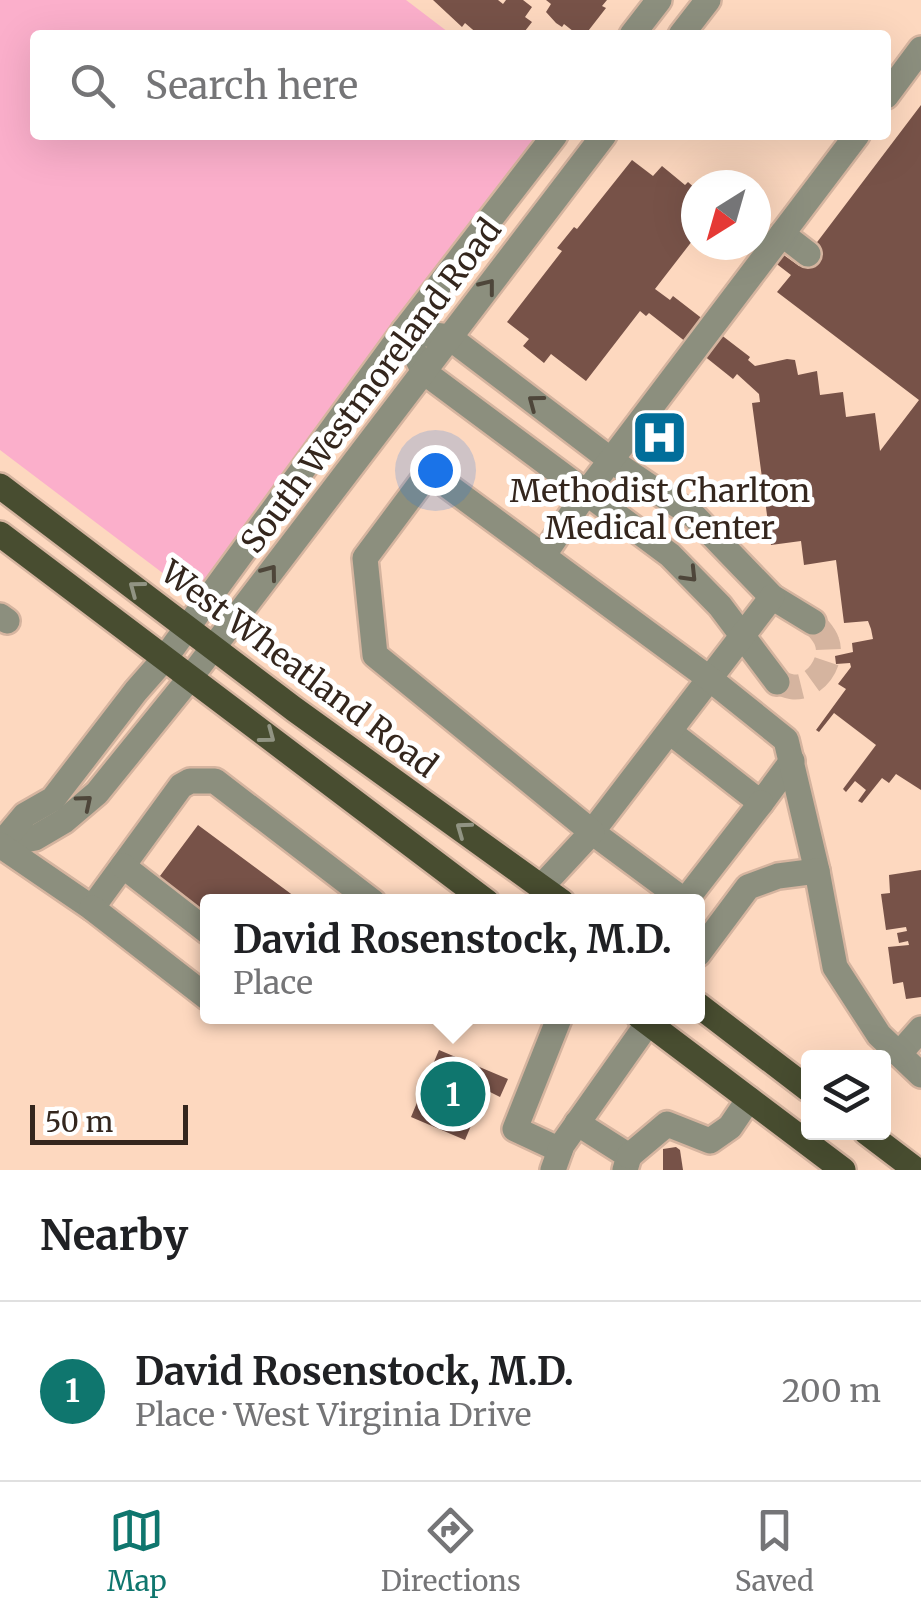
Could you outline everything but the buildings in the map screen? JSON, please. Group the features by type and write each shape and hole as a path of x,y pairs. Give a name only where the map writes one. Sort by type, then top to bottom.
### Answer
{"main road":[{"name":"West Wheatland Road","path":"0,486 552,894"},
{"path":"0,534 475,894"},
{"path":"705,1010 801,1084"},
{"path":"653,1024 844,1170"},
{"path":"877,1140 916,1170"}],"street":[{"path":"636,30 659,0"},
{"path":"685,30 708,0"},
{"path":"891,91 916,66"},
{"name":"South Westmoreland Road","path":"0,845 25,815 53,799 165,658 404,331 551,140"},
{"name":"South Westmoreland Road","path":"0,845 35,838 97,794 600,140"},
{"path":"544,556 586,494 852,140"},
{"path":"782,234 808,254"},
{"path":"404,331 449,336 612,461 695,518 772,597 814,622"},
{"path":"404,331 424,372 670,555 720,606 778,682"},
{"path":"676,894 592,832 376,655 366,558 428,472 786,740 817,871 834,967 871,1024 920,1073"},
{"path":"552,894 592,832 772,597"},
{"path":"670,732 762,803"},
{"path":"690,894 792,761"},
{"path":"92,908 181,786 190,782 215,781 354,894"},
{"path":"0,845 92,908 200,992"},
{"path":"122,866 200,926"},
{"path":"705,945 748,888 778,876 817,871"},
{"path":"557,1024 515,1129 556,1160 644,1024"},
{"path":"899,1054 921,1029"},
{"path":"578,1123 627,1163 667,1124 710,1141 730,1127 749,1100"}],"shaded area":[{"path":"0,0 406,0 445,30 30,30 30,140 553,140 205,605 0,450"}],"tunnel":[{"path":"777,682 801,686 821,673 828,658 827,642 813,622"}],"place":[{"name":"Methodist Charlton Medical Center","path":"660,437"},
{"name":"David Rosenstock, M.D.","path":"453,1094"}]}
